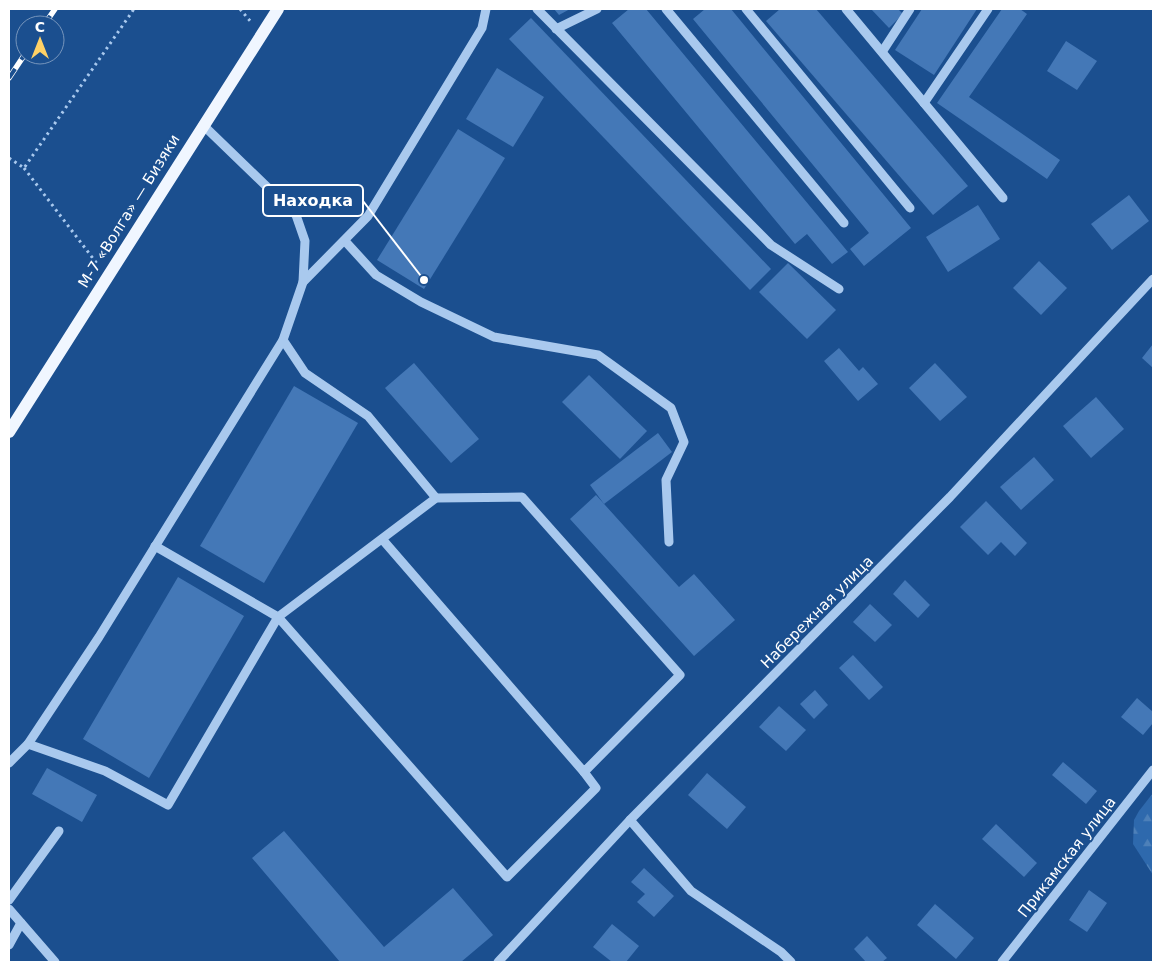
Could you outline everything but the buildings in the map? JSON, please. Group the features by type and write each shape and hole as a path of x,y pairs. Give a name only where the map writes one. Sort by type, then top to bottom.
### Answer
{"main road":[{"name":"М-7 «Волга» — Бизяки","path":"9,432 278,9"}],"street":[{"path":"303,282 368,216 482,28 486,9"},
{"path":"537,9 771,245 839,289"},
{"path":"556,28 597,9"},
{"path":"666,9 844,223"},
{"path":"746,9 910,208"},
{"path":"846,9 1003,198"},
{"path":"882,52 910,9"},
{"path":"924,103 988,9"},
{"path":"9,763 28,744 98,637 283,340 303,282 306,241 296,215 203,125"},
{"path":"344,240 376,275 421,302 494,336 598,355 671,408 684,442 666,480 669,542"},
{"name":"Набережная улица","path":"498,962 630,820 950,496 1152,283"},
{"path":"283,340 306,373 368,416 436,498"},
{"path":"28,744 105,771 168,806 278,617 436,498 522,497 680,675 584,772"},
{"path":"155,546 278,617 507,877 596,788 382,539"},
{"name":"Прикамская улица","path":"1002,962 1153,770"},
{"path":"630,820 691,891 781,952 791,962"},
{"path":"9,900 58,831"},
{"path":"9,909 55,962"},
{"path":"9,945 21,923"}],"path":[{"path":"24,168 134,9"},
{"path":"9,158 24,168 106,277"}],"green space":[{"path":"1153,793 1153,875 1133,844 1134,820"}],"railway":[{"path":"51,15 55,9"},
{"path":"9,78 18,65"}],"place":[{"name":"Находка","path":"424,280"}]}
